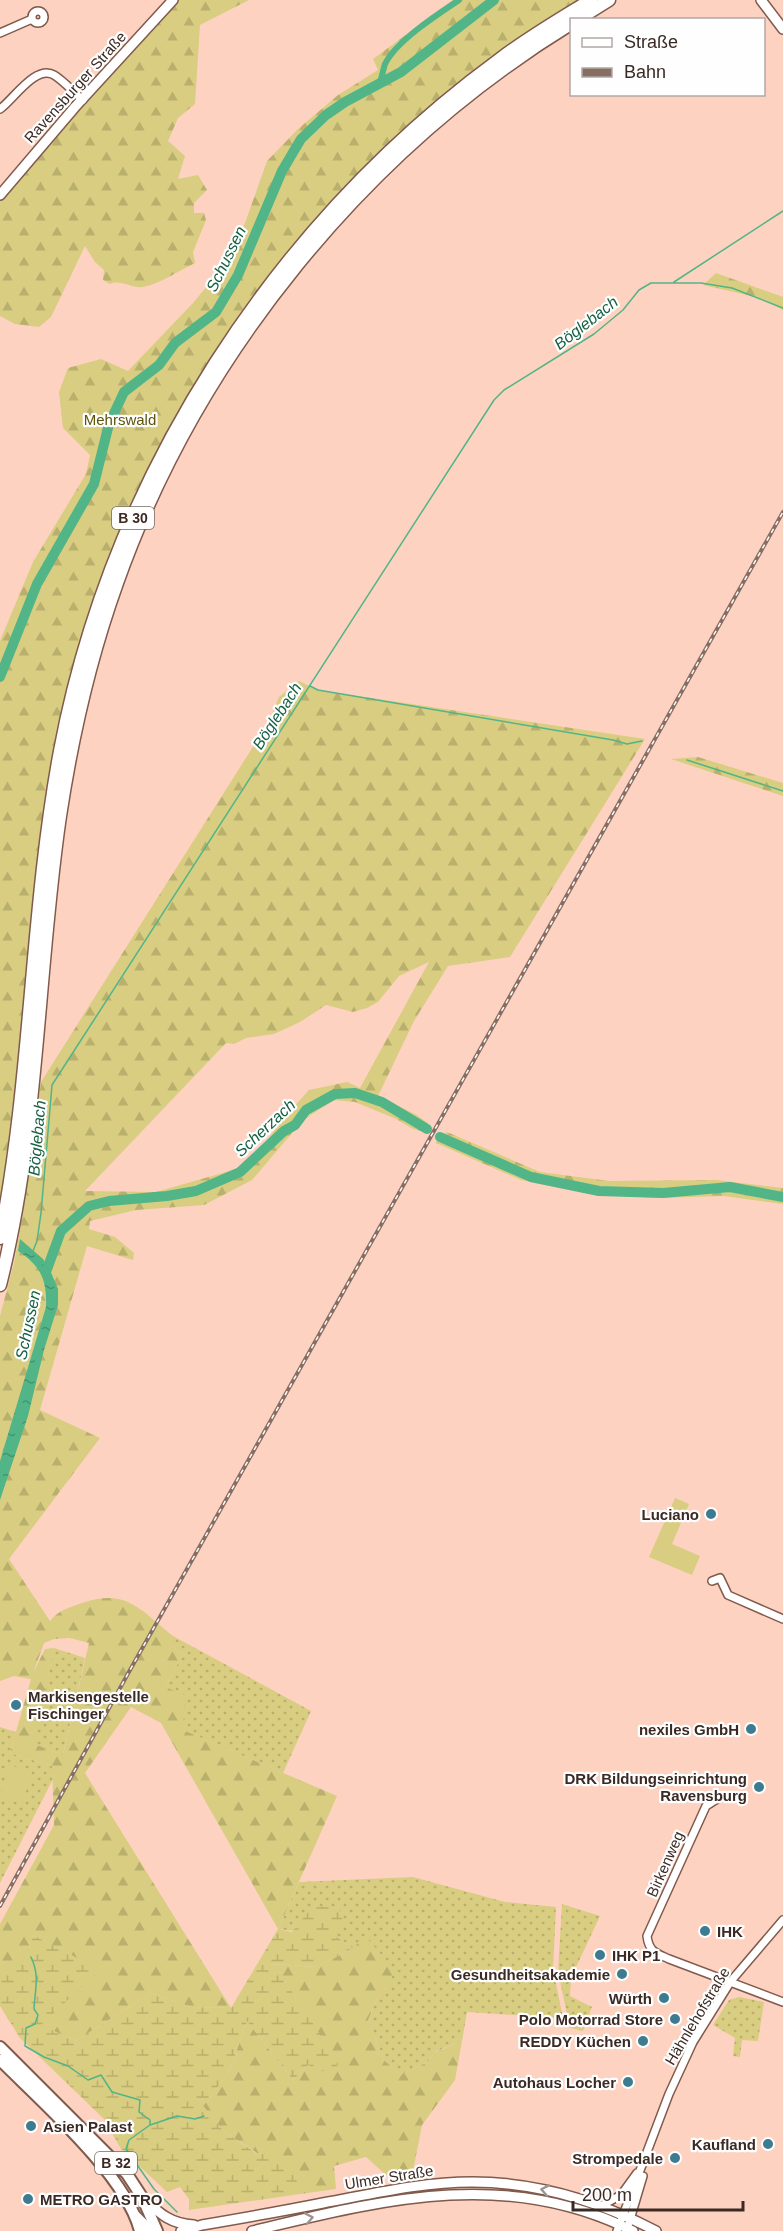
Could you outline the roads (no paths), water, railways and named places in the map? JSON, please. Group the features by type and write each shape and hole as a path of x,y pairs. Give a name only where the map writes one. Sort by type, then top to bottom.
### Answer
{"highway":[{"name":"B 30","path":"0,1285 6,1259 48,830 61,749 92,625 124,538 142,498 173,435 222,352 276,276 317,226 397,144 460,90 501,58 591,0"},
{"path":"580,18 609,0"},
{"name":"B 30","path":"0,1239 11,1208 31,1093 55,851 70,752 105,619 118,581 151,502 181,440 236,347 284,282 325,233 402,152 466,97 506,66 570,24"}],"main road":[{"name":"Ravensburger Straße","path":"0,195 83,99 174,0"},
{"path":"760,0 783,29"},
{"name":"B 32","path":"0,2048 127,2174 142,2197 157,2231"},
{"name":"B 32","path":"0,2060 108,2172 136,2216 140,2231"},
{"name":"Ulmer Straße","path":"181,2231 202,2225 362,2196 444,2183 474,2182 538,2189 568,2195 627,2216 656,2231"},
{"name":"Ulmer Straße","path":"252,2231 388,2202 436,2195 474,2193 564,2205 625,2229"},
{"path":"142,2197 169,2220 180,2224 202,2225"},
{"path":"136,2216 151,2231"}],"street":[{"path":"0,33 32,19"},
{"path":"0,109 34,77 44,73 54,75 83,99"},
{"path":"712,1581 720,1578 728,1595 783,1620"},
{"name":"Birkenweg","path":"717,1798 705,1806 647,1936 648,1946 654,1952 731,1981"},
{"name":"Hähnlehofstraße","path":"653,2137 680,2068 693,2042 731,1981 783,1920"},
{"path":"731,1981 783,2002"},
{"name":"Ulmer Straße","path":"625,2229 627,2216 653,2137"},
{"name":"Ulmer Straße","path":"601,2206 621,2195 644,2163"}],"water":[{"path":"20,1239 43,1259 50,1270 58,1289 58,1305 28,1416 0,1500 0,1461 46,1307 44,1281 32,1262 18,1251"}],"waterway":[{"path":"380,82 385,64 398,46 459,0"},
{"name":"Schussen","path":"0,677 37,584 94,484 109,424 124,392 159,365 175,343 216,312 238,275 282,171 301,139 326,115 345,102 401,72 494,0"},
{"path":"674,282 783,211"},
{"name":"Böglebach","path":"33,1251 37,1241 41,1213 52,1085 494,400 504,390 594,334 623,310 639,290 651,283 701,283 732,288 783,308"},
{"path":"310,686 318,690 627,744 642,741"},
{"path":"687,760 783,791"},
{"name":"Scherzach","path":"46,1272 61,1231 89,1206 109,1201 196,1191 240,1172 284,1131 295,1125 306,1110 335,1094 355,1093 382,1102 427,1129"},
{"name":"Scherzach","path":"440,1137 531,1177 599,1191 663,1193 730,1187 783,1197"},
{"path":"31,1957 36,1977 34,2009 38,2015 35,2024 26,2028 25,2046 44,2057 68,2066 88,2080 101,2075 112,2092 140,2100 139,2112 150,2120 150,2125 129,2140 126,2149 154,2189 177,2212"},
{"path":"150,2125 177,2116 195,2119 204,2116"}],"railway":[{"path":"0,1906 130,1670 783,512"}],"place":[{"name":"Luciano","path":"711,1514"},
{"name":"Markisengestelle Fischinger","path":"16,1705"},
{"name":"nexiles GmbH","path":"751,1729"},
{"name":"DRK Bildungseinrichtung Ravensburg","path":"759,1787"},
{"name":"IHK","path":"705,1931"},
{"name":"IHK P1","path":"600,1955"},
{"name":"Gesundheitsakademie","path":"622,1974"},
{"name":"Würth","path":"664,1998"},
{"name":"Polo Motorrad Store","path":"675,2019"},
{"name":"REDDY Küchen","path":"643,2041"},
{"name":"Autohaus Locher","path":"628,2082"},
{"name":"Asien Palast","path":"31,2126"},
{"name":"Kaufland","path":"768,2144"},
{"name":"Strompedale","path":"675,2158"},
{"name":"METRO GASTRO","path":"28,2199"}],"park label":[{"name":"Mehrswald","path":"120,419"}]}
